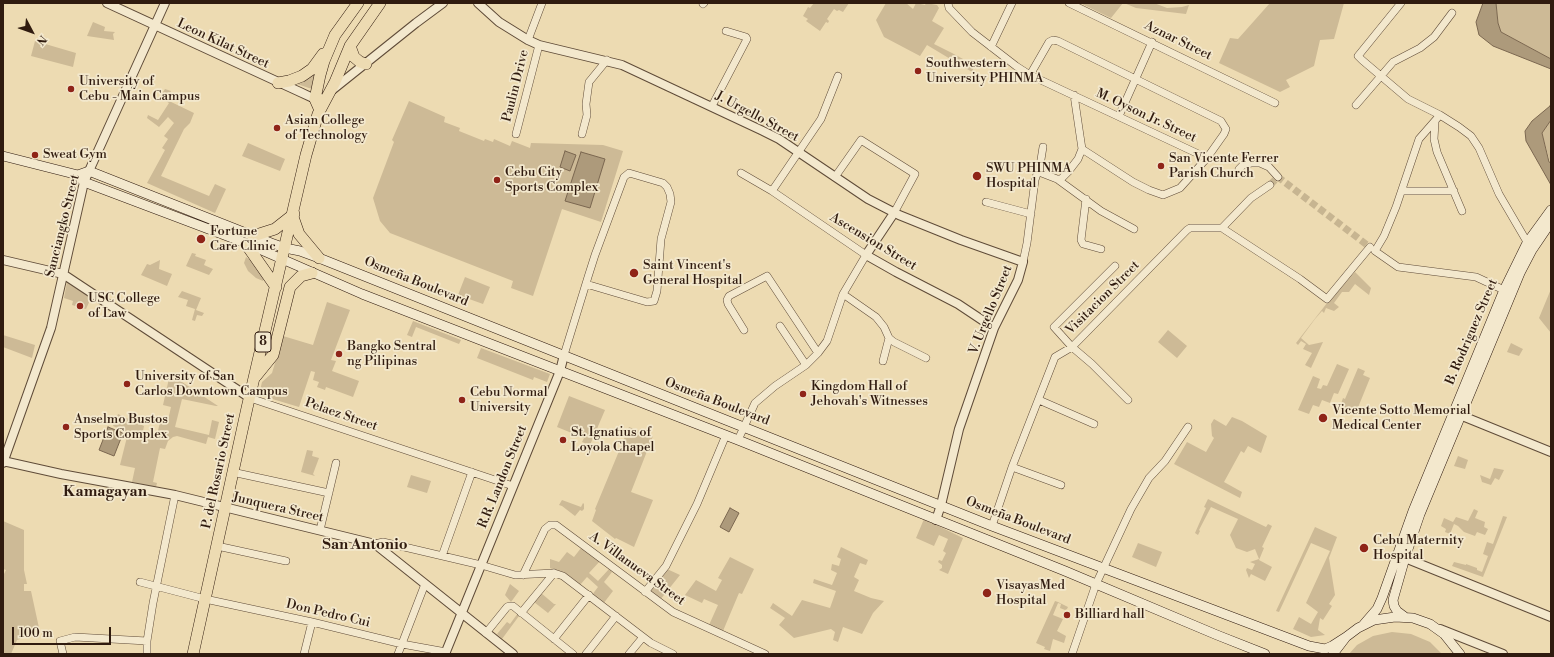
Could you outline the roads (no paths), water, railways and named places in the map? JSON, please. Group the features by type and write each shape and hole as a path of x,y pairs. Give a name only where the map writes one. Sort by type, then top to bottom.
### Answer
{"main road":[{"name":"8","path":"317,103 320,74 336,35 358,3"},
{"name":"8","path":"317,103 329,93 350,46 380,3"},
{"path":"278,82 296,79 310,71 336,35"},
{"path":"350,46 351,53 355,58 366,64"},
{"name":"P. del Rosario Street","path":"193,654 232,472 293,215 317,103"},
{"name":"Osmeña Boulevard","path":"3,156 81,179 249,240 300,251 319,258 992,526 1310,646 1324,649 1346,637"},
{"path":"81,179 89,171"},
{"name":"Osmeña Boulevard","path":"89,171 249,240 282,260 362,294 726,435 1096,584 1265,654"},
{"name":"B. Rodriguez Street","path":"1364,624 1377,609 1382,598 1457,414 1504,290 1551,210"},
{"path":"276,287 249,240 275,229 293,215 300,234 319,258"},
{"name":"B. Rodriguez Street","path":"1457,414 1520,273 1529,247 1551,222"},
{"path":"254,378 273,355 290,287 301,276 312,273"},
{"name":"B. Rodriguez Street","path":"1405,617 1397,611 1394,606 1394,600 1417,512"},
{"path":"1333,654 1346,637 1364,624 1384,618 1405,617 1422,621 1434,627 1444,634 1460,654"}],"street":[{"name":"Leon Kilat Street","path":"107,3 278,82 317,103"},
{"name":"Sanciangko Street","path":"89,171 165,3"},
{"path":"329,93 443,3"},
{"name":"J. Urgello Street","path":"478,3 499,22 528,40 539,45 607,60 622,65 763,131 798,152 868,199 894,213 961,240 1023,262"},
{"path":"528,40 542,3"},
{"name":"M. Oyson Jr. Street","path":"948,3 949,8 972,32 1030,75 1207,158"},
{"path":"991,47 1012,3"},
{"name":"Aznar Street","path":"1069,3 1275,102"},
{"path":"1401,3 1358,56 1408,99 1440,115 1460,127 1470,136 1479,148 1499,194 1529,247"},
{"path":"1356,106 1393,62 1420,48 1434,37 1452,13"},
{"path":"712,106 747,39 746,37 726,31"},
{"path":"1030,75 1046,45 1053,40 1058,41 1221,121 1226,129 1207,158 1180,188 1163,195 1133,182 1082,149"},
{"path":"1119,116 1152,42"},
{"name":"Paulin Drive","path":"516,134 539,45"},
{"path":"582,134 587,115 586,104 589,82 607,60"},
{"path":"772,191 826,110 838,76"},
{"path":"1057,179 1061,179 1068,172 1078,159 1082,149 1074,95"},
{"path":"1270,185 1251,198 1222,228 1300,279 1327,299 1384,236 1402,191 1419,139 1440,115"},
{"path":"1434,122 1434,139 1437,152 1462,211"},
{"path":"738,440 755,403 775,386 806,365 827,341 843,294 866,255 894,213 915,174 861,140 835,177"},
{"name":"V. Urgello Street","path":"936,520 959,429 994,328 1018,280 1023,262 1035,180 1039,172 1043,147"},
{"path":"1239,169 1243,165 1251,162 1260,163 1269,167 1278,177"},
{"path":"1039,172 1057,179 1101,211 1134,229"},
{"name":"R.R. Landon Street","path":"445,653 560,371 586,284 607,220 624,177 629,173 663,183 667,187 671,198 661,239 656,296 654,300 647,302 586,284"},
{"name":"Ascension Street","path":"741,173 772,191 866,255 958,304 994,328"},
{"name":"Sanciangko Street","path":"3,462 51,328 81,179"},
{"path":"1402,191 1454,191"},
{"path":"1086,199 1081,240 1083,244 1102,249"},
{"path":"986,202 1031,214"},
{"name":"Visitacion Street","path":"992,526 1012,467 1055,357 1072,347 1187,230 1190,228 1222,228"},
{"path":"1372,249 1398,267 1476,277 1504,290"},
{"name":"Pelaez Street","path":"3,260 63,274 250,398 513,486"},
{"path":"1115,266 1054,327 1072,347 1092,364 1128,400"},
{"path":"744,330 727,300 729,296 767,276 818,353"},
{"path":"843,294 876,317 884,327 889,338 901,347 926,358"},
{"path":"780,326 806,365"},
{"path":"883,361 889,338"},
{"path":"1039,400 1094,424"},
{"path":"1457,414 1551,452"},
{"path":"1072,654 1096,584 1131,509 1152,473 1164,461 1188,427"},
{"path":"645,592 670,560 697,504 726,435"},
{"name":"Junquera Street","path":"3,462 175,495 375,544 513,654"},
{"path":"320,530 336,464"},
{"path":"1012,467 1061,485"},
{"path":"232,472 329,493"},
{"path":"442,556 472,472"},
{"path":"147,654 147,640 175,495"},
{"name":"A. Villanueva Street","path":"523,575 545,529 550,525 556,525 673,612 765,654"},
{"path":"375,544 383,542 481,565 515,575 554,573 563,576 651,643 673,654"},
{"path":"217,546 286,561"},
{"path":"1405,558 1551,617"},
{"path":"521,613 554,573"},
{"name":"Don Pedro Cui","path":"140,582 205,599 445,653"},
{"path":"398,654 425,584"},
{"path":"554,639 589,595"},
{"path":"486,633 509,606 512,606 573,654"},
{"path":"586,654 616,616"},
{"path":"304,654 312,622"},
{"path":"1434,627 1503,654"},
{"path":"63,654 60,641 75,637 147,640"},
{"path":"629,654 643,637"}],"tunnel":[{"path":"1270,185 1278,177 1375,251"}],"place":[{"name":"Southwestern University PHINMA","path":"918,71"},
{"name":"University of Cebu - Main Campus","path":"71,89"},
{"name":"Asian College of Technology","path":"277,128"},
{"name":"Sweat Gym","path":"35,155"},
{"name":"San Vicente Ferrer Parish Church","path":"1161,166"},
{"name":"SWU PHINMA Hospital","path":"977,176"},
{"name":"Cebu City Sports Complex","path":"497,180"},
{"name":"Fortune Care Clinic","path":"201,239"},
{"name":"Saint Vincent's General Hospital","path":"634,273"},
{"name":"USC College of Law","path":"80,306"},
{"name":"Bangko Sentral ng Pilipinas","path":"339,354"},
{"name":"University of San Carlos Downtown Campus","path":"127,384"},
{"name":"Kingdom Hall of Jehovah's Witnesses","path":"803,394"},
{"name":"Cebu Normal University","path":"462,400"},
{"name":"Vicente Sotto Memorial Medical Center","path":"1323,418"},
{"name":"Anselmo Bustos Sports Complex","path":"66,427"},
{"name":"St. Ignatius of Loyola Chapel","path":"563,440"},
{"name":"Cebu Maternity Hospital","path":"1364,548"},
{"name":"VisayasMed Hospital","path":"987,593"},
{"name":"Billiard hall","path":"1067,615"}],"district":[{"name":"Kamagayan","path":"105,492"},
{"name":"San Antonio","path":"365,545"}]}
